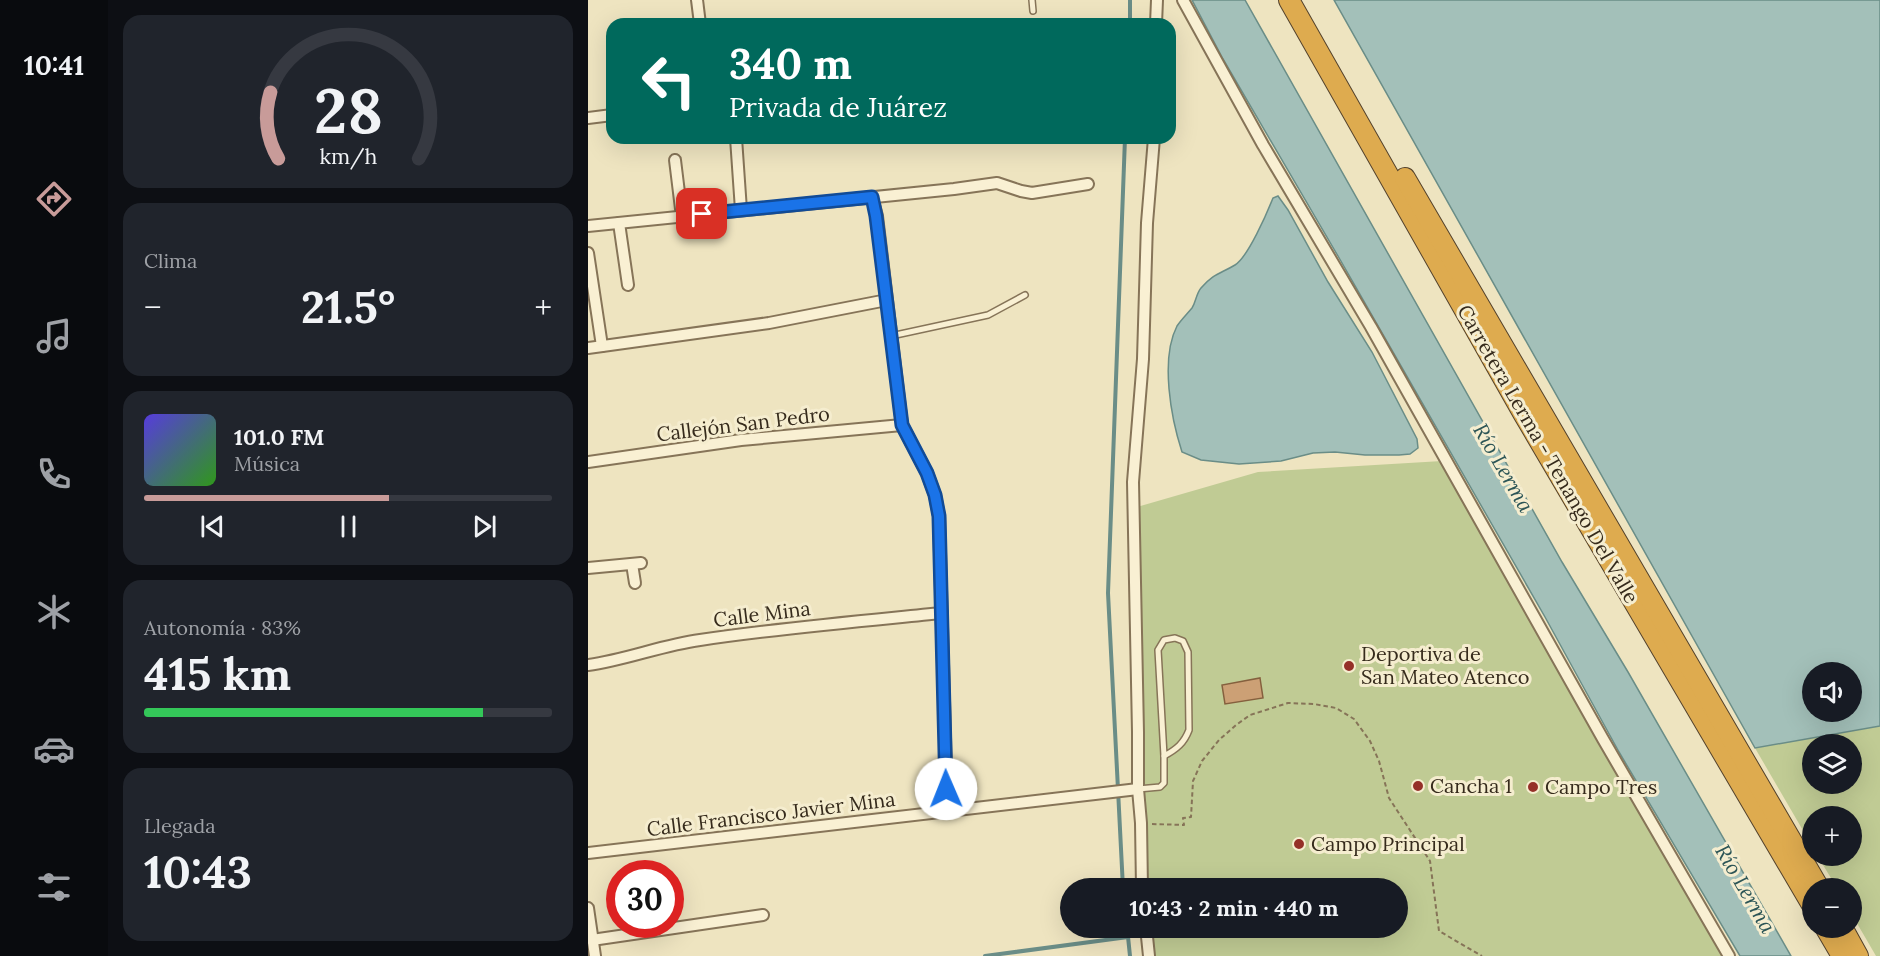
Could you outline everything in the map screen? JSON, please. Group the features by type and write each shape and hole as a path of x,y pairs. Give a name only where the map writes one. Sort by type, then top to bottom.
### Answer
{"highway":[{"name":"Carretera Lerma - Tenango Del Valle","path":"1289,0 1518,403 1802,888"},
{"path":"1304,0 1329,48 1813,878"},
{"path":"1831,938 1842,956"},
{"path":"1848,938 1858,956"}],"street":[{"path":"697,0 699,18"},
{"path":"1156,18 1157,0"},
{"path":"1183,0 1263,146 1371,327 1603,740 1729,956"},
{"path":"588,118 606,116"},
{"path":"736,144 741,210"},
{"path":"1142,878 1133,482 1142,369 1147,223 1154,144"},
{"path":"675,160 682,217"},
{"path":"588,226 997,183 1032,193 1088,184"},
{"path":"872,197 902,425 927,473 939,516 947,811"},
{"path":"619,223 628,285"},
{"path":"588,253 602,346"},
{"path":"588,348 770,323 887,300"},
{"name":"Callejón San Pedro","path":"588,462 741,440 902,425"},
{"path":"588,568 636,564 635,583"},
{"name":"Calle Mina","path":"588,665 615,661 702,639 942,613"},
{"name":"Calle Francisco Javier Mina","path":"588,853 1138,789"},
{"path":"588,908 595,956"},
{"path":"592,940 763,915"},
{"path":"1147,938 1149,956"}],"lane":[{"path":"1032,0 1033,11"},
{"path":"891,336 988,315 1025,296"},
{"path":"1138,789 1160,787 1164,783 1158,650 1164,640 1174,638 1183,641 1188,652 1189,730 1185,740 1175,750 1164,756"}],"path":[{"path":"1140,823 1184,825 1183,818 1191,817 1193,781 1202,761 1219,740 1250,715 1288,703 1336,708 1354,719 1370,741 1379,761 1389,798 1430,861 1439,931 1482,956"}],"green space":[{"name":"Deportiva de San Mateo Atenco","path":"1442,461 1722,956 1155,956 1153,938 1408,938 1408,878 1147,878 1144,847 1137,507 1258,472"},
{"path":"1880,726 1880,956 1876,956 1862,932 1862,878 1831,878 1824,866 1862,866 1862,806 1802,806 1802,829 1755,748 1802,740 1802,794 1862,794 1862,734 1835,734"}],"water":[{"name":"Río Lerma","path":"1192,0 1245,0 1562,562 1791,956 1740,956 1619,752 1545,617 1223,59"},
{"path":"1334,0 1880,0 1880,726 1835,734 1802,734 1802,740 1755,748"},
{"path":"1278,196 1372,352 1417,439 1418,448 1410,454 1313,453 1281,461 1239,464 1201,460 1182,452 1174,423 1169,389 1168,371 1172,339 1177,326 1192,308 1201,288 1214,277 1235,265 1246,253 1273,198"}],"building":[{"path":"1260,678 1263,698 1225,704 1222,685"}],"waterway":[{"path":"1130,0 1130,18"},
{"path":"1122,878 1108,593 1125,144"},
{"path":"985,956 1120,938"},
{"path":"1128,938 1130,956"}],"place":[{"name":"Deportiva de San Mateo Atenco","path":"1349,666"},
{"name":"Cancha 1","path":"1418,786"},
{"name":"Campo Tres","path":"1533,787"},
{"name":"Campo Principal","path":"1299,844"}],"route":[{"path":"702,214 872,197 902,425 927,473 939,516 946,789"}]}
